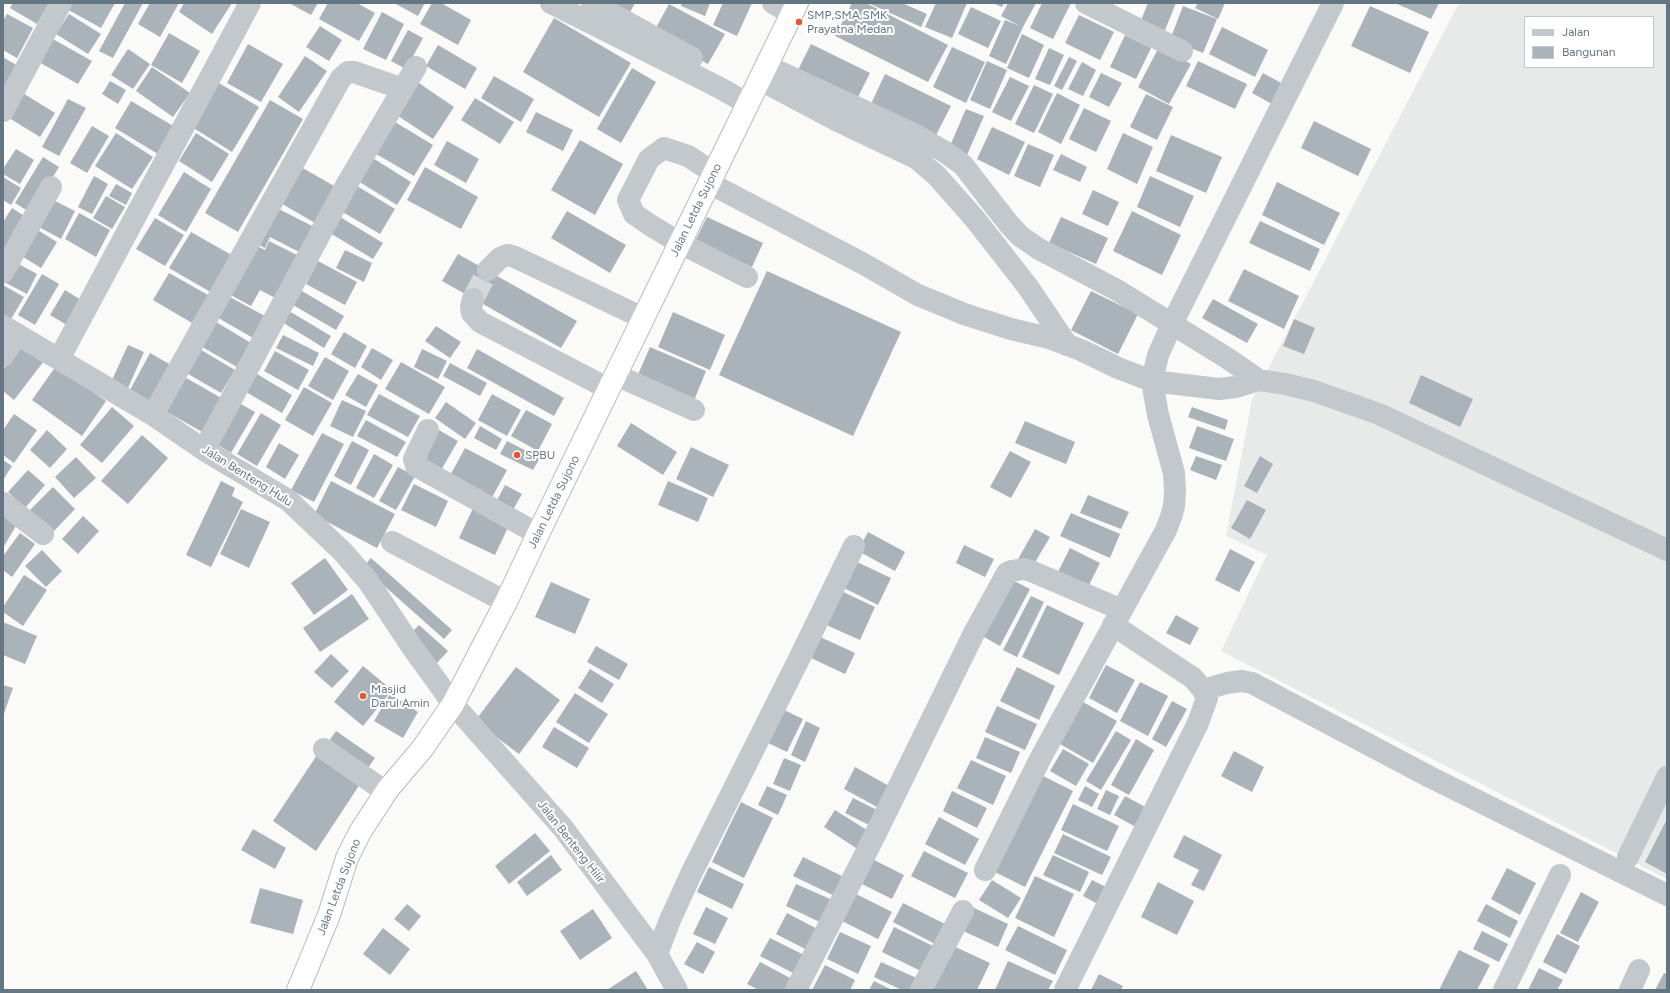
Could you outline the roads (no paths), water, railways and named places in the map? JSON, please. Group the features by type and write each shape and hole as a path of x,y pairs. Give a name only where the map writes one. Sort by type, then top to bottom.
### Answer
{"highway":[{"name":"Jalan Letda Sujono","path":"298,990 329,915 347,858 360,832 387,790 422,749 453,704 506,602 712,178 760,87 795,8"}],"street":[{"path":"3,111 61,3"},
{"path":"59,359 250,3"},
{"path":"551,3 720,88 760,87 916,135 945,152 963,165 1008,224 1020,236 1039,249 1117,290 1227,358 1259,380"},
{"path":"592,3 760,87 838,121 916,158 937,176 975,219 1028,287 1067,345"},
{"path":"773,3 795,8"},
{"path":"1086,3 1182,50"},
{"path":"985,870 1040,759 1166,530 1174,506 1175,490 1174,473 1158,415 1152,381 1158,355 1172,324 1333,3"},
{"path":"204,450 348,182 416,67"},
{"path":"153,415 341,78 348,72 354,72 403,89"},
{"path":"747,277 680,243 634,214 628,200 649,159 664,148 688,156 712,178 918,295 964,314 1067,345 1118,368 1152,381 1219,389 1236,387 1259,380 1314,391 1379,414 1667,550"},
{"path":"3,272 51,187"},
{"path":"488,270 500,258 508,255 515,257 643,318"},
{"path":"473,299 471,307 472,313 480,322 612,382 694,410"},
{"path":"3,356 10,330"},
{"name":"Jalan Benteng Hulu","path":"10,330 153,415 204,450 288,500 343,552 368,581 410,644 453,704"},
{"path":"428,430 414,458 416,466 538,534"},
{"path":"3,503 44,534"},
{"path":"392,542 506,602"},
{"path":"657,954 670,920 691,874 854,546"},
{"path":"796,990 877,831 974,633 1007,573 1010,571 1024,569 1032,571 1118,617 1193,678 1203,690 1207,698 1198,723 1065,990"},
{"path":"1203,690 1228,683 1242,681 1252,682 1430,777 1667,895"},
{"name":"Jalan Benteng Hilir","path":"453,704 563,828 657,954 677,990"},
{"path":"324,749 387,790"},
{"path":"1628,857 1667,777"},
{"path":"1504,990 1560,875"},
{"path":"921,990 963,911"},
{"path":"1630,990 1639,970"}],"tunnel":[{"path":"473,299 488,270"}],"place":[{"name":"SMP,SMA,SMK Prayatna Medan","path":"799,22"},
{"name":"SPBU","path":"517,455"},
{"name":"Masjid Darul Amin","path":"363,696"}]}
